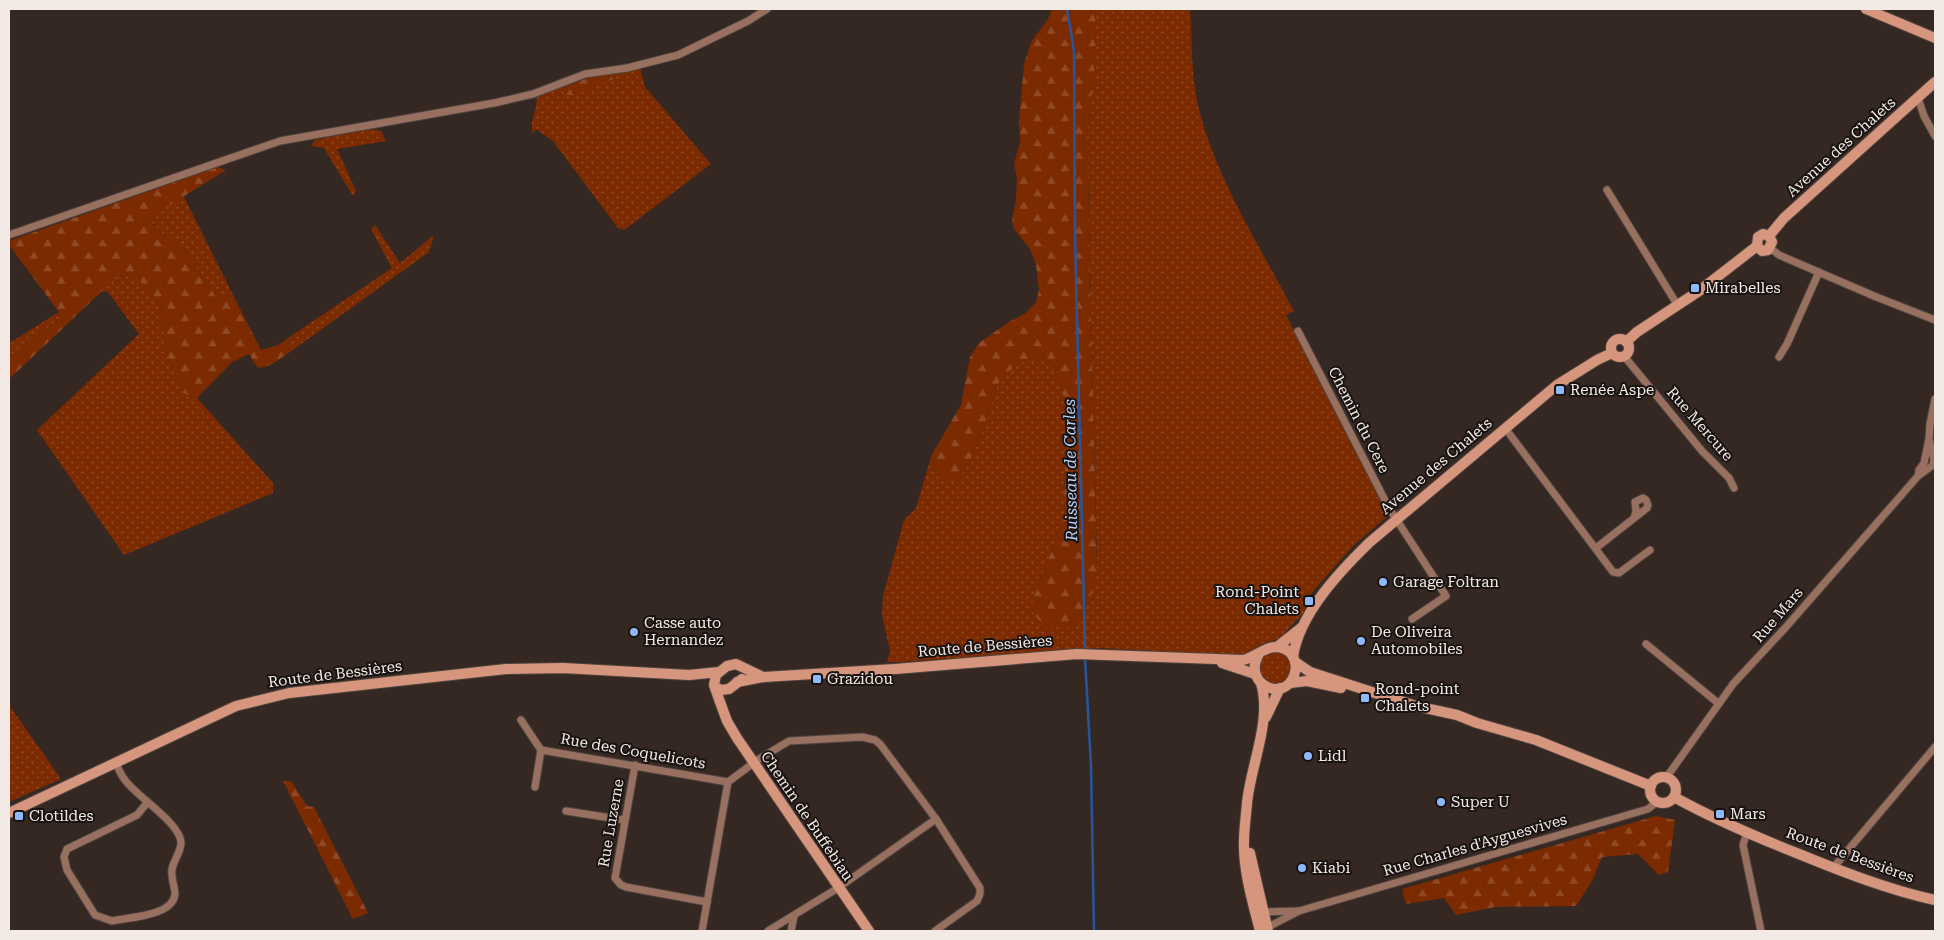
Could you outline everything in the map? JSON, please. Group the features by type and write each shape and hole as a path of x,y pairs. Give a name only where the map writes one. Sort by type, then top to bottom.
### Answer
{"main road":[{"path":"1866,9 1900,21 1935,38"},
{"name":"Avenue des Chalets","path":"1277,647 1302,627 1322,596 1349,563 1370,542 1557,385 1612,353 1613,342 1618,339 1626,342 1640,330 1678,306 1757,246 1758,237 1763,234 1770,236 1784,218 1935,82"},
{"path":"1757,246 1764,251 1774,251 1770,236"},
{"path":"1612,353 1617,357 1624,356 1629,348 1626,342"},
{"name":"Avenue des Chalets","path":"1294,659 1302,627"},
{"path":"1277,647 1288,651 1294,659 1310,672 1416,706 1457,715 1477,723 1536,740 1651,786"},
{"name":"Route de Bessières","path":"737,682 764,677 895,669 1077,654 1244,660 1260,654 1267,648 1277,647"},
{"path":"1260,654 1254,666 1264,700 1262,727 1250,783 1244,841 1245,858 1263,924"},
{"path":"1290,683 1296,673 1294,659"},
{"name":"Route de Bessières","path":"1209,660 1258,679 1270,688 1280,688"},
{"name":"Route de Bessières","path":"9,813 236,706 289,693 506,669 563,668 688,675 719,672 734,664 764,677"},
{"path":"724,715 726,695 729,689 742,678 743,668"},
{"path":"715,686 714,678 719,672"},
{"name":"Route de Bessières","path":"688,675 721,690 729,689"},
{"path":"1262,727 1280,688 1290,683 1307,681 1375,693"},
{"name":"Chemin de Buffebiau","path":"715,686 724,715 753,764 869,931"},
{"path":"1666,778 1673,782 1676,788 1674,796 1669,802 1658,802 1651,794 1651,786 1656,779 1666,778"},
{"name":"Route de Bessières","path":"1674,796 1747,832 1832,868 1935,900"}],"street":[{"path":"9,236 280,141 494,103 532,94 585,74 627,68 678,55 748,21 768,9"},
{"path":"1918,98 1924,116 1935,136"},
{"path":"1909,106 1924,116"},
{"path":"1607,190 1678,306"},
{"path":"1774,251 1819,272 1935,320"},
{"path":"1779,357 1787,344 1819,272"},
{"name":"Chemin du Cere","path":"1298,331 1396,521 1446,596 1412,619"},
{"name":"Rue Mercure","path":"1624,356 1702,451 1730,478 1734,488"},
{"name":"Rue Mars","path":"1666,778 1718,702 1918,476 1919,470 1924,463 1930,439 1930,424 1935,399"},
{"path":"1505,428 1613,572 1619,573 1650,550"},
{"path":"1596,548 1634,518"},
{"path":"1646,644 1718,702"},
{"path":"521,720 542,750"},
{"path":"702,931 728,782 789,741 869,738 880,744 936,819 980,888 977,901 935,931"},
{"path":"1832,868 1935,748"},
{"name":"Rue des Coquelicots","path":"535,787 542,750 728,782"},
{"path":"116,763 125,780 147,803 162,814 181,842 172,866 171,874 175,894 172,904 162,912 112,920 104,919 95,915 67,870 64,857 67,849 137,815 147,803"},
{"name":"Rue Luzerne","path":"635,765 615,878 617,882 626,887 707,902"},
{"name":"Rue Charles d'Ayguesvives","path":"1263,924 1299,911 1648,809 1658,802"},
{"path":"566,811 624,820"},
{"path":"768,931 838,888 936,819"},
{"path":"1747,832 1743,845 1761,931"},
{"name":"Rue Charles d'Ayguesvives","path":"1263,924 1299,911"},
{"path":"791,931 794,916"}],"green space":[{"path":"1052,9 1095,9 1096,25 1093,87 1087,134 1097,571 1085,611 1077,624 1069,628 1048,628 1040,622 1033,609 1033,599 1065,516 1065,469 1070,419 1053,363 1041,358 1028,359 1016,366 1001,381 997,386 976,447 964,470 956,480 946,480 928,467 932,454 961,405 970,357 979,343 1009,322 1026,313 1036,302 1039,290 1036,265 1030,249 1014,229 1012,220 1016,200 1017,177 1014,164 1020,142 1019,121 1024,64 1031,42 1048,19"},
{"path":"1095,9 1190,9 1195,89 1210,145 1250,231 1294,311 1286,315 1391,513 1354,545 1308,597 1304,612 1279,639 1262,644 1243,656 1100,648 887,662 890,651 882,615 883,596 904,520 916,508 928,467 946,480 956,480 976,448 997,386 1016,366 1028,359 1042,358 1053,363 1070,419 1065,469 1065,516 1033,599 1033,612 1048,628 1058,626 1084,615 1094,580 1097,559 1087,134 1095,56"},
{"path":"640,68 645,87 711,164 624,230 618,228 553,141 536,129 533,133 532,125 537,97 565,86 567,95 616,78 615,74"},
{"path":"615,74 616,78 574,95 567,95 565,86 594,76"},
{"path":"367,129 381,131 386,141 337,149 356,191 353,196 324,148 311,146 315,140"},
{"path":"217,167 226,170 157,213 151,223 164,235 180,243 216,297 233,295 261,350 278,345 288,338 290,352 271,365 258,368 249,354 232,362 197,398 183,393 168,357 159,303 135,275 117,277 9,379 9,352 13,355 23,351 30,336 50,327 60,317 59,312 9,245 9,241"},
{"path":"183,195 233,295 216,297 180,243 164,235 151,222 157,213"},
{"path":"375,225 400,263 434,235 429,252 290,352 288,338 392,268 371,229"},
{"path":"135,275 159,303 168,357 183,393 197,398 273,483 273,493 124,555 37,430 139,334 108,292 101,291 117,277"},
{"path":"59,312 60,317 50,327 30,336 23,351 13,355 9,352 9,344 11,342"},
{"path":"1275,652 1281,653 1286,657 1290,662 1290,674 1286,679 1281,683 1275,684 1269,683 1264,679 1260,674 1259,668 1260,662 1264,657 1269,653"},
{"path":"9,705 61,779 9,802"},
{"path":"283,781 291,781 307,806 314,807 368,913 353,919"},
{"path":"1656,816 1675,820 1668,872 1659,875 1638,854 1602,857 1592,881 1576,906 1495,907 1456,915 1444,898 1406,904 1402,889"}],"waterway":[{"name":"Ruisseau de Carles","path":"1067,9 1074,51 1075,234 1085,652"},
{"name":"Ruisseau de Carles","path":"1085,658 1091,766 1094,931"}],"place":[{"name":"Mirabelles","path":"1695,288"},
{"name":"Renée Aspe","path":"1560,390"},
{"name":"Garage Foltran","path":"1383,582"},
{"name":"Rond-Point Chalets","path":"1309,601"},
{"name":"Casse auto Hernandez","path":"634,632"},
{"name":"De Oliveira Automobiles","path":"1361,641"},
{"name":"Grazidou","path":"817,679"},
{"name":"Rond-point Chalets","path":"1365,698"},
{"name":"Lidl","path":"1308,756"},
{"name":"Super U","path":"1441,802"},
{"name":"Mars","path":"1720,814"},
{"name":"Clotildes","path":"19,816"},
{"name":"Kiabi","path":"1302,868"}]}
